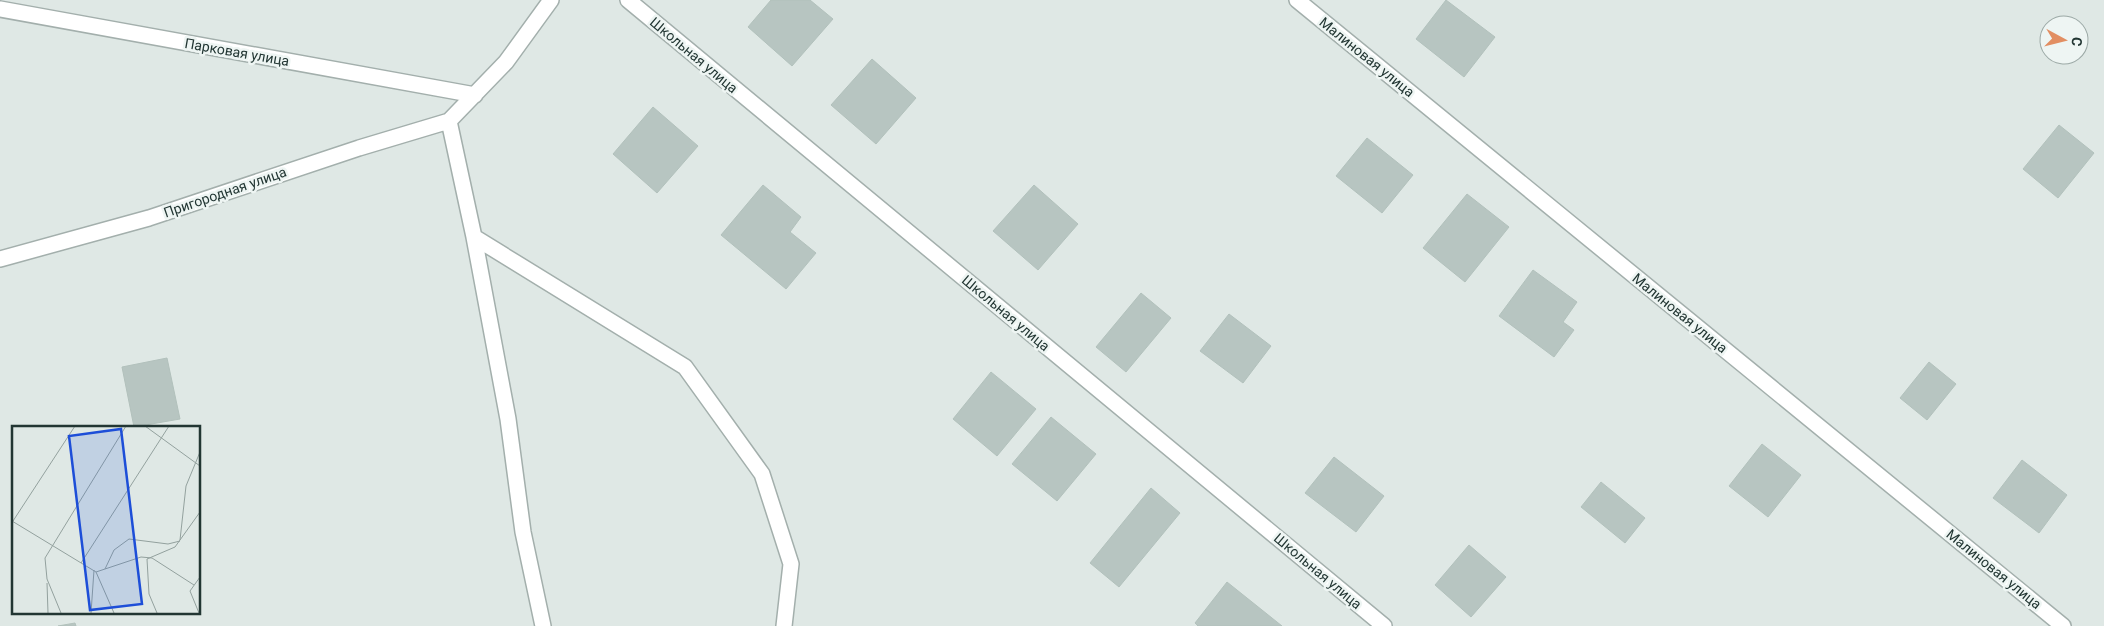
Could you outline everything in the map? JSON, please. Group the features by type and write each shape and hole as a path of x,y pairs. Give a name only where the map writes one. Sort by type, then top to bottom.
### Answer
{"street":[{"path":"543,626 523,532 508,419 474,237 449,121 506,62 551,0"},
{"name":"Школьная улица","path":"628,0 1384,626"},
{"name":"Малиновая улица","path":"1297,0 2063,626"},
{"name":"Парковая улица","path":"0,9 475,95"},
{"name":"Пригородная улица","path":"0,259 149,218 359,148 449,121"},
{"path":"474,237 685,367 762,474 792,564 784,626"}],"building":[{"path":"771,0 810,0 833,19 792,66 748,27"},
{"path":"1446,0 1495,37 1464,77 1416,39"},
{"path":"872,59 916,98 876,144 831,105"},
{"path":"653,107 698,146 657,193 613,154"},
{"path":"2059,125 2094,153 2058,198 2023,169"},
{"path":"1367,138 1413,175 1382,213 1336,176"},
{"path":"763,185 801,217 790,232 816,253 786,289 721,235"},
{"path":"1034,185 1078,224 1038,270 993,231"},
{"path":"1467,194 1509,227 1465,282 1423,248"},
{"path":"1533,270 1577,302 1563,322 1574,330 1554,357 1499,316"},
{"path":"1141,293 1171,318 1126,372 1096,347"},
{"path":"1229,314 1271,346 1243,383 1200,351"},
{"path":"167,358 180,419 134,426 122,367"},
{"path":"1929,362 1956,384 1927,420 1900,398"},
{"path":"991,372 1036,409 997,456 953,419"},
{"path":"1051,417 1096,454 1057,501 1012,464"},
{"path":"1762,444 1801,475 1768,517 1729,486"},
{"path":"1334,457 1384,496 1356,532 1305,493"},
{"path":"2022,460 2067,495 2039,533 1993,498"},
{"path":"1601,482 1645,518 1625,543 1581,507"},
{"path":"1151,488 1180,513 1119,587 1090,563"},
{"path":"1469,545 1506,577 1471,617 1435,585"},
{"path":"1227,582 1282,626 1198,626 1195,623"},
{"path":"75,623 76,626 58,626"}]}
